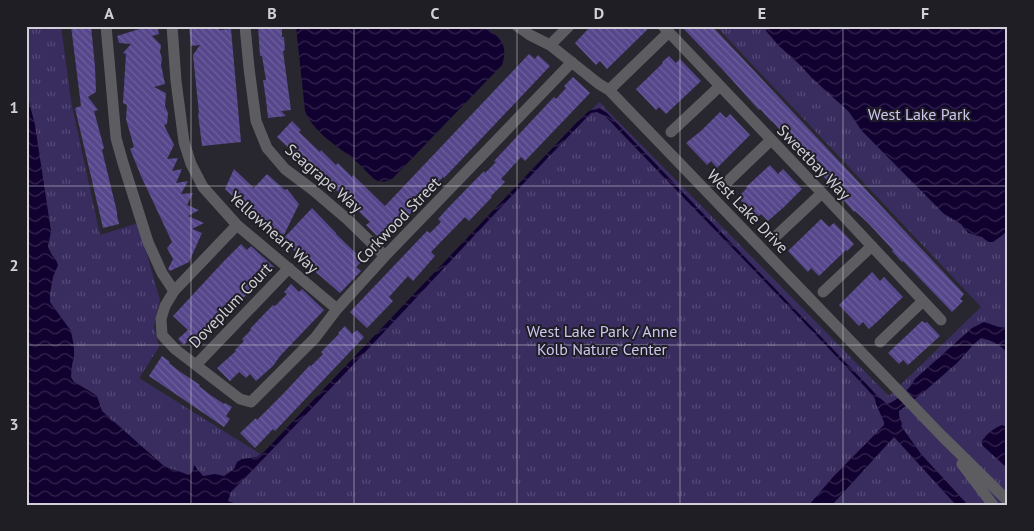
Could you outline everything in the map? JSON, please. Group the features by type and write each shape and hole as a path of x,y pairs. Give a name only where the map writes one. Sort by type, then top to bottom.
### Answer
{"street":[{"path":"106,26 116,138 148,242 162,273 174,291"},
{"name":"Yellowheart Way","path":"172,26 176,81 184,142 191,164 203,187 237,225 337,309"},
{"name":"Seagrape Way","path":"245,26 256,121 267,148 285,168 348,219 385,256"},
{"name":"West Lake Drive","path":"517,26 550,45 609,90 942,436 1008,501"},
{"path":"550,45 569,26"},
{"path":"609,90 666,29"},
{"name":"Sweetbay Way","path":"666,29 941,320"},
{"name":"Corkwood Street","path":"196,365 240,400 251,402 315,338 337,309 385,256 572,62"},
{"path":"671,132 720,86"},
{"path":"723,186 771,140"},
{"path":"774,238 822,193"},
{"path":"196,365 175,349 162,335 161,319 164,306 174,291 237,225"},
{"path":"823,292 872,246"},
{"name":"Doveplum Court","path":"196,365 288,268"},
{"path":"880,342 922,301"},
{"name":"West Lake Drive","path":"942,436 993,505"}],"green space":[{"name":"West Lake Park / Anne Kolb Nature Center","path":"26,26 61,26 71,101 100,235 138,223 160,300 154,326 159,347 139,378 265,457 599,102 889,396 981,307 716,26 1008,26 1008,505 26,505"}],"water":[{"path":"296,26 484,26 502,42 504,58 502,65 393,178 380,182 321,134 309,119 305,111"},
{"name":"West Lake Park","path":"764,26 1008,26 1008,228 1004,234 993,242 988,242 982,237 968,233 961,224 944,214 862,131 849,112 779,46"},
{"path":"26,90 35,125 51,231 48,247 58,265 53,277 50,302 71,331 74,357 71,377 74,382 97,396 102,411 164,466 189,475 193,471 194,465 203,476 215,474 224,476 234,469 237,462 242,459 257,457 264,452 580,119 589,111 599,108 607,113 879,398 887,404 903,394 915,379 972,328 984,322 1008,328 1008,354 996,343 981,338 957,363 899,411 901,426 921,454 968,505 956,505 894,437 832,505 809,505 833,477 884,425 875,399 802,320 605,116 597,112 591,113 231,492 228,501 239,505 26,505"},
{"path":"1002,425 1008,427 1008,469 981,442 990,432"}],"building":[{"path":"71,26 91,26 96,92 88,97 98,110 94,111 104,148 102,150 119,224 103,228 75,108 81,106"},
{"path":"149,26 157,26 159,34 152,36 161,45 161,65 165,84 154,87 166,93 165,106 168,113 167,124 164,125 174,145 167,159 178,158 172,171 182,169 176,183 188,181 181,194 193,193 187,205 199,210 188,216 204,223 192,229 202,233 189,262 170,271 168,269 173,259 167,248 172,242 130,149 134,147 126,119 127,105 123,103 126,54 123,53 131,44 119,43 117,36"},
{"path":"189,26 219,26 219,30 231,29 241,142 202,146 193,55 200,45 191,46"},
{"path":"258,26 282,26 285,50 283,51 291,110 281,111 286,116 268,118 263,80 266,80 262,56 260,56"},
{"path":"591,26 651,26 607,69 600,61 596,65 575,43"},
{"path":"681,26 712,26 964,294 960,299 963,301 952,312 902,262 868,223 854,212 772,121 759,110"},
{"path":"529,54 535,59 538,55 550,66 444,178 433,187 388,238 386,236 382,241 366,225 370,222 336,190 334,192 319,177 317,179 303,165 302,167 289,154 292,151 277,137 292,121 301,130 299,132 320,152 321,150 336,165 338,163 352,177 353,175 385,206"},
{"path":"669,56 676,63 680,59 701,81 666,114 659,107 656,110 636,89"},
{"path":"573,77 590,93 525,161 521,157 501,179 505,182 469,221 465,217 431,252 435,256 413,281 408,276 389,297 393,301 367,328 350,312 427,231 430,233 441,222 438,219 448,208 484,171 485,173 496,162 494,161 554,97 556,99 566,88 564,86"},
{"path":"720,112 726,118 730,114 750,135 717,168 711,161 707,165 686,143"},
{"path":"770,165 778,174 783,169 802,189 768,221 761,214 757,218 738,197"},
{"path":"234,169 254,188 267,174 285,190 287,189 299,204 281,241 225,189"},
{"path":"312,208 363,260 356,267 361,271 340,293 311,268 283,239"},
{"path":"821,219 829,227 834,223 854,244 819,276 811,268 808,272 788,251"},
{"path":"241,244 247,250 251,246 274,267 196,346 189,339 184,345 178,339 188,330 173,316"},
{"path":"872,272 880,281 884,277 903,297 869,329 863,322 859,326 839,305"},
{"path":"291,284 299,292 302,289 324,310 280,356 273,366 256,381 250,374 246,378 239,372 230,381 217,368 236,351 250,329 273,305 275,306 287,294 284,292"},
{"path":"922,321 927,322 940,336 908,365 903,360 899,364 888,353"},
{"path":"345,326 352,334 357,330 364,337 275,431 273,429 255,448 240,433 256,418 257,420 323,354 321,352"},
{"path":"162,356 209,394 232,407 226,416 230,419 224,427 149,376"}]}
